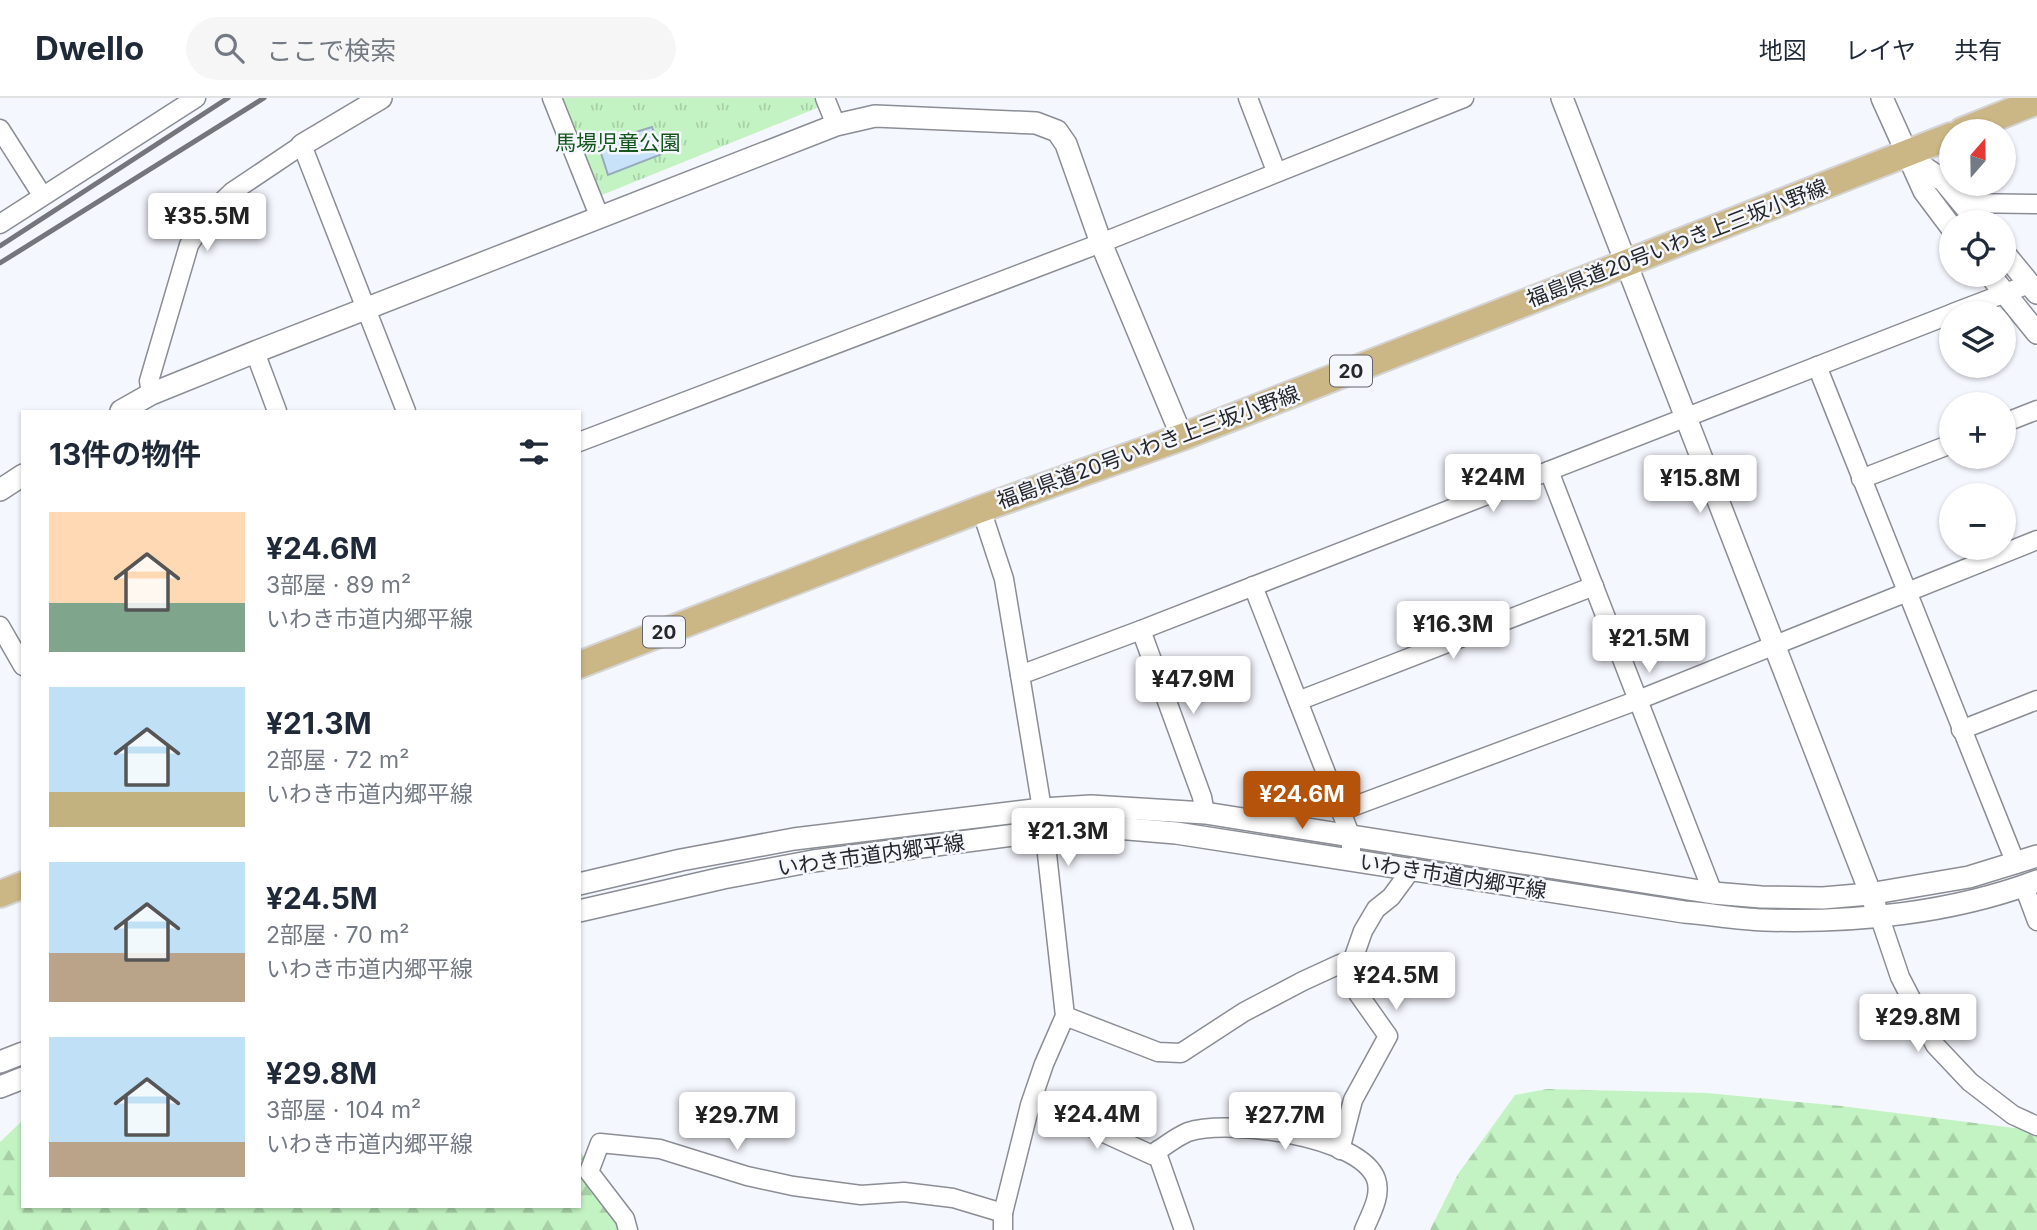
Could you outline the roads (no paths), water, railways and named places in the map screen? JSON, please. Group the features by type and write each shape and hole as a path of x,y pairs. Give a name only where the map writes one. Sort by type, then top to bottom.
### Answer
{"main road":[{"path":"1992,119 2037,101"},
{"name":"福島県道20号いわき上三坂小野線","path":"581,664 981,509 1182,437 1939,141"},
{"path":"0,894 21,886"}],"street":[{"path":"0,224 196,98"},
{"path":"151,394 149,381 189,245 208,215 232,192 302,145 381,98"},
{"path":"551,98 600,218"},
{"path":"825,98 836,125"},
{"path":"1248,98 1276,171"},
{"path":"581,441 1101,243 1464,98"},
{"path":"1562,98 1879,915 1900,977 1935,1045 1969,1082 2012,1115 2037,1126"},
{"path":"1882,98 1924,191 1939,211"},
{"path":"123,410 151,394 255,352 836,125 875,116 1036,123 1057,131 1066,144 1101,243 1182,437"},
{"path":"0,129 42,195"},
{"path":"302,145 406,410"},
{"path":"1906,155 1944,181 1968,210"},
{"path":"1962,203 2037,204"},
{"path":"1985,301 2005,293 2033,288 2016,267"},
{"path":"2000,287 2037,333"},
{"path":"1020,675 1939,319"},
{"path":"255,352 277,410"},
{"path":"1817,366 2016,864"},
{"path":"2016,418 2037,410"},
{"path":"1861,479 1939,449"},
{"path":"1549,471 1713,892"},
{"path":"0,490 21,476"},
{"path":"628,1230 625,1219 589,1172 600,1143 660,1149 747,1176 793,1186 861,1195 904,1192 953,1198 1003,1221 1032,1100 1065,1016 1043,820 1020,675 1004,579 981,509"},
{"path":"1341,811 1638,700 2037,540"},
{"path":"1253,586 1351,837 1352,859"},
{"path":"1298,701 1594,586"},
{"path":"0,626 21,663"},
{"path":"1141,630 1202,797 1205,813"},
{"path":"1961,730 2037,700"},
{"name":"いわき市道内郷平線","path":"581,911 723,878 1043,820 1091,806 1205,813 1713,892 1761,897 1823,898 1870,894 1969,877 2037,856"},
{"name":"いわき市道内郷平線","path":"581,884 681,860 794,839 1043,820 1176,833 1684,912 1750,918 1823,919 1879,915 1967,902 2030,884"},
{"path":"1340,1150 1353,1100 1388,1036 1355,987 1350,973 1352,961 1363,930 1376,909 1391,897 1411,870"},
{"path":"2030,884 2037,922"},
{"path":"1065,1016 1158,1052 1181,1052 1244,1012 1303,981 1352,961"},
{"path":"0,1062 21,1054"},
{"path":"0,1087 21,1079"},
{"path":"1032,1100 1152,1155 1186,1133 1223,1128 1259,1130 1320,1141 1360,1160 1376,1177 1376,1199 1364,1230"},
{"path":"1158,1150 1184,1230"}],"water":[{"path":"652,127 662,154 608,175 598,144"}],"railway":[{"path":"0,246 228,98"},
{"path":"0,263 264,98"}],"park label":[{"name":"馬場児童公園","path":"618,142"}]}
